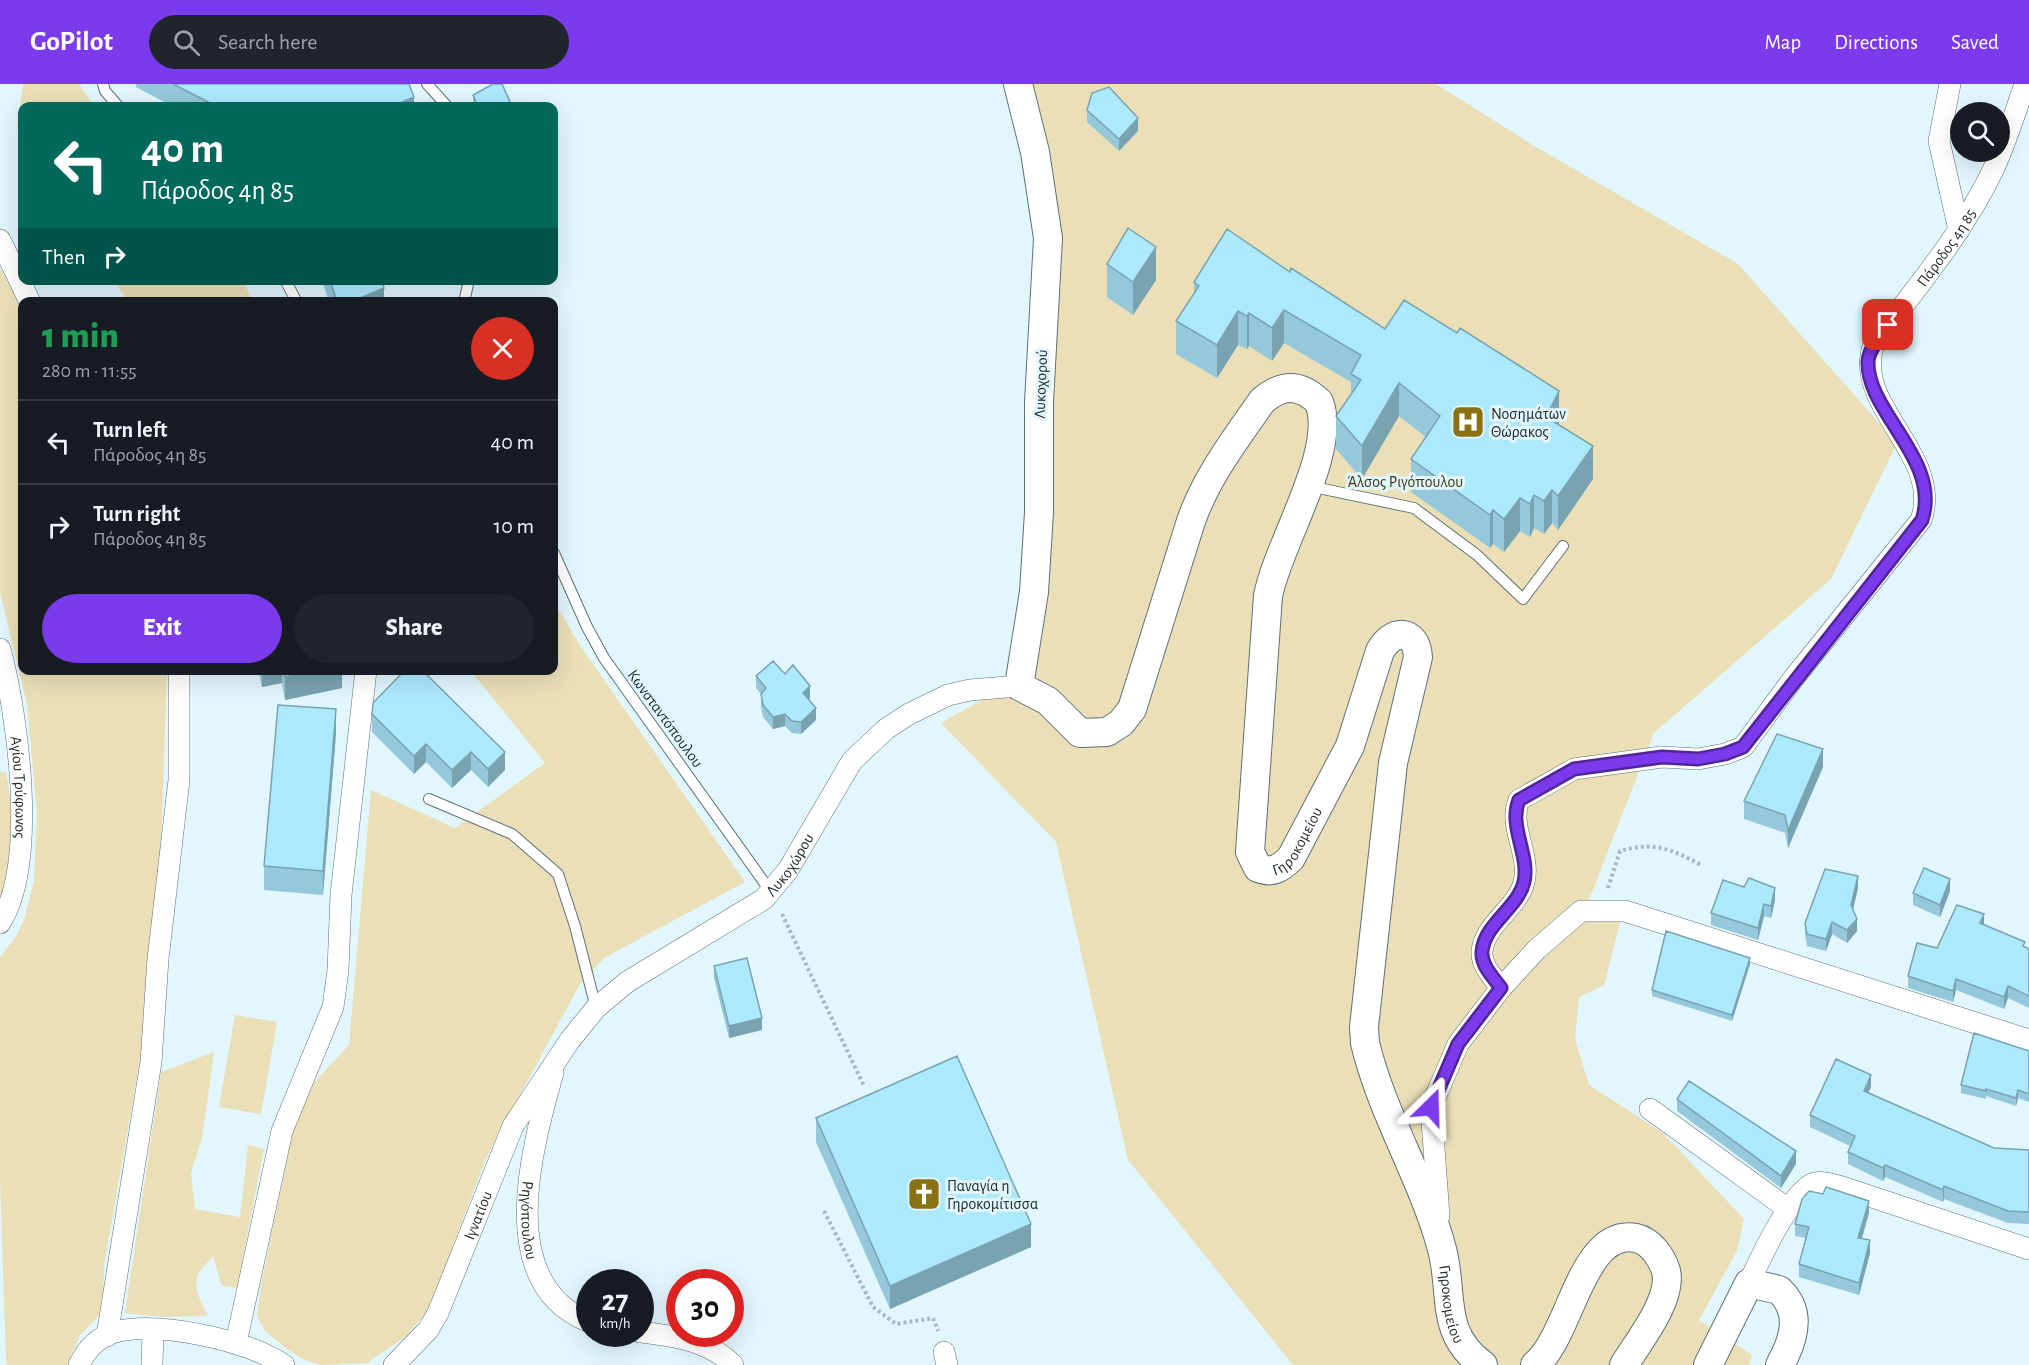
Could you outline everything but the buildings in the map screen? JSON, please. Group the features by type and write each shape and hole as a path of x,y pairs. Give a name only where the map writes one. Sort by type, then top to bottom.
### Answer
{"street":[{"name":"Λυκοχορού","path":"1018,84 1035,152 1048,238 1039,392 1039,512 1035,592 1018,686"},
{"path":"1950,84 1939,141 1959,230"},
{"name":"Πάροδος 4η 85","path":"1501,988 1485,966 1482,955 1484,940 1523,886 1526,874 1515,812 1519,800 1574,769 1662,757 1698,759 1725,754 1743,747 1922,520 1926,506 1925,488 1910,452 1870,381 1868,360 1874,344 1959,230 1993,171 2025,84"},
{"path":"0,240 18,277"},
{"name":"Γηροκομείου","path":"1018,686 1048,701 1080,733 1107,732 1121,723 1138,695 1201,492 1262,400 1278,389 1306,392 1319,402 1322,410 1323,431 1309,486 1273,572 1268,597 1250,852 1258,868 1265,871 1283,867 1292,858 1350,746 1380,651 1391,636 1398,634 1411,639 1416,644 1418,657 1393,763 1364,1027 1368,1057 1442,1250 1452,1325 1459,1342 1483,1365"},
{"name":"Αγίου Τρύφωνος","path":"0,649 15,730 21,824 14,891 0,923"},
{"path":"107,1336 151,1062 158,959 179,780 179,675"},
{"path":"236,1343 282,1131 333,1007 338,970 340,895 365,675"},
{"name":"Λυκοχώρου","path":"556,1061 596,1008 627,982 741,914 771,892 788,870 852,761 877,736 909,714 948,696 970,690 1018,686"},
{"path":"1442,1250 1431,1107 1458,1044 1501,988 1537,949 1581,911 1625,911 2029,1040"},
{"name":"Ρηγόπουλου","path":"556,1061 533,1161 526,1228 535,1264 552,1294 567,1310 576,1315"},
{"name":"Ιγνατίου","path":"394,1365 428,1330 438,1313 509,1134 556,1061"},
{"path":"1650,1109 1788,1209"},
{"path":"1708,1365 1788,1209 1808,1186 1815,1183 1831,1184 2029,1249"},
{"path":"1535,1365 1548,1352 1556,1339 1589,1265 1602,1246 1627,1236 1641,1239 1651,1246 1667,1275 1664,1298 1624,1365"},
{"path":"1749,1283 1779,1290 1793,1311 1795,1325 1793,1341 1780,1365"},
{"path":"79,1365 88,1349 107,1336 126,1331 202,1335 265,1353 284,1365"},
{"path":"152,1365 153,1331"},
{"path":"654,1335 698,1343 716,1351 733,1365"}],"lane":[{"path":"103,84 105,91 115,102"},
{"path":"427,84 443,102"},
{"path":"1309,486 1414,508 1478,555 1523,599 1563,546"},
{"name":"Κωνσταντόπουλου","path":"558,562 584,622 604,658 771,892"},
{"path":"429,799 512,834 558,874 575,926 596,1008"}],"path":[{"path":"1600,911 1620,851 1640,845 1671,849 1701,866"},
{"path":"771,892 864,1086"},
{"path":"824,1211 873,1307 897,1324 933,1318 945,1359"}],"green space":[{"path":"23,84 79,84 91,102 20,102"},
{"name":"Άλσος Ριγόπουλου","path":"1030,84 1436,84 1531,144 1738,264 1897,443 1831,579 1654,733 1587,905 1620,922 1604,985 1579,997 1575,1039 1589,1085 1662,1132 1744,1219 1737,1251 1699,1320 1752,1355 1749,1365 1293,1365 1128,1160 1056,842 941,723 993,693 1018,671 1033,646 1045,606 1048,577"},
{"path":"0,268 18,302 18,667 0,592"},
{"path":"117,285 245,285 251,297 125,297"},
{"path":"558,608 579,644 745,882 604,958 580,984 486,1158 453,1245 444,1282 434,1304 406,1336 367,1363 320,1365 303,1359 264,1330 257,1316 261,1285 293,1130 310,1087 349,1045 371,790 455,828 545,763 474,675 558,675"},
{"path":"20,675 167,675 160,871 148,1014 104,1266 103,1306 98,1317 80,1335 67,1365 7,1365 6,1361 0,1180 0,957 15,938 24,920 34,880 37,813 27,704"},
{"path":"0,772 6,772 11,805 12,838 5,886 0,902"},
{"path":"235,1015 277,1022 261,1114 219,1107"},
{"path":"214,1052 202,1138 191,1173 195,1209 240,1217 248,1145 264,1149 237,1288 222,1286 213,1257 200,1272 196,1285 208,1316 160,1317 125,1313 161,1072"}],"place":[{"name":"Νοσημάτων Θώρακος","path":"1468,422"},
{"name":"Παναγία η Γηροκομίτισσα","path":"924,1194"}],"route":[{"path":"1431,1107 1458,1044 1501,988 1485,966 1482,955 1484,940 1523,886 1526,874 1515,812 1519,800 1574,769 1662,757 1698,759 1725,754 1743,747 1794,679 1922,520 1926,506 1925,488 1910,452 1870,381 1868,360 1874,344 1888,325"}]}
